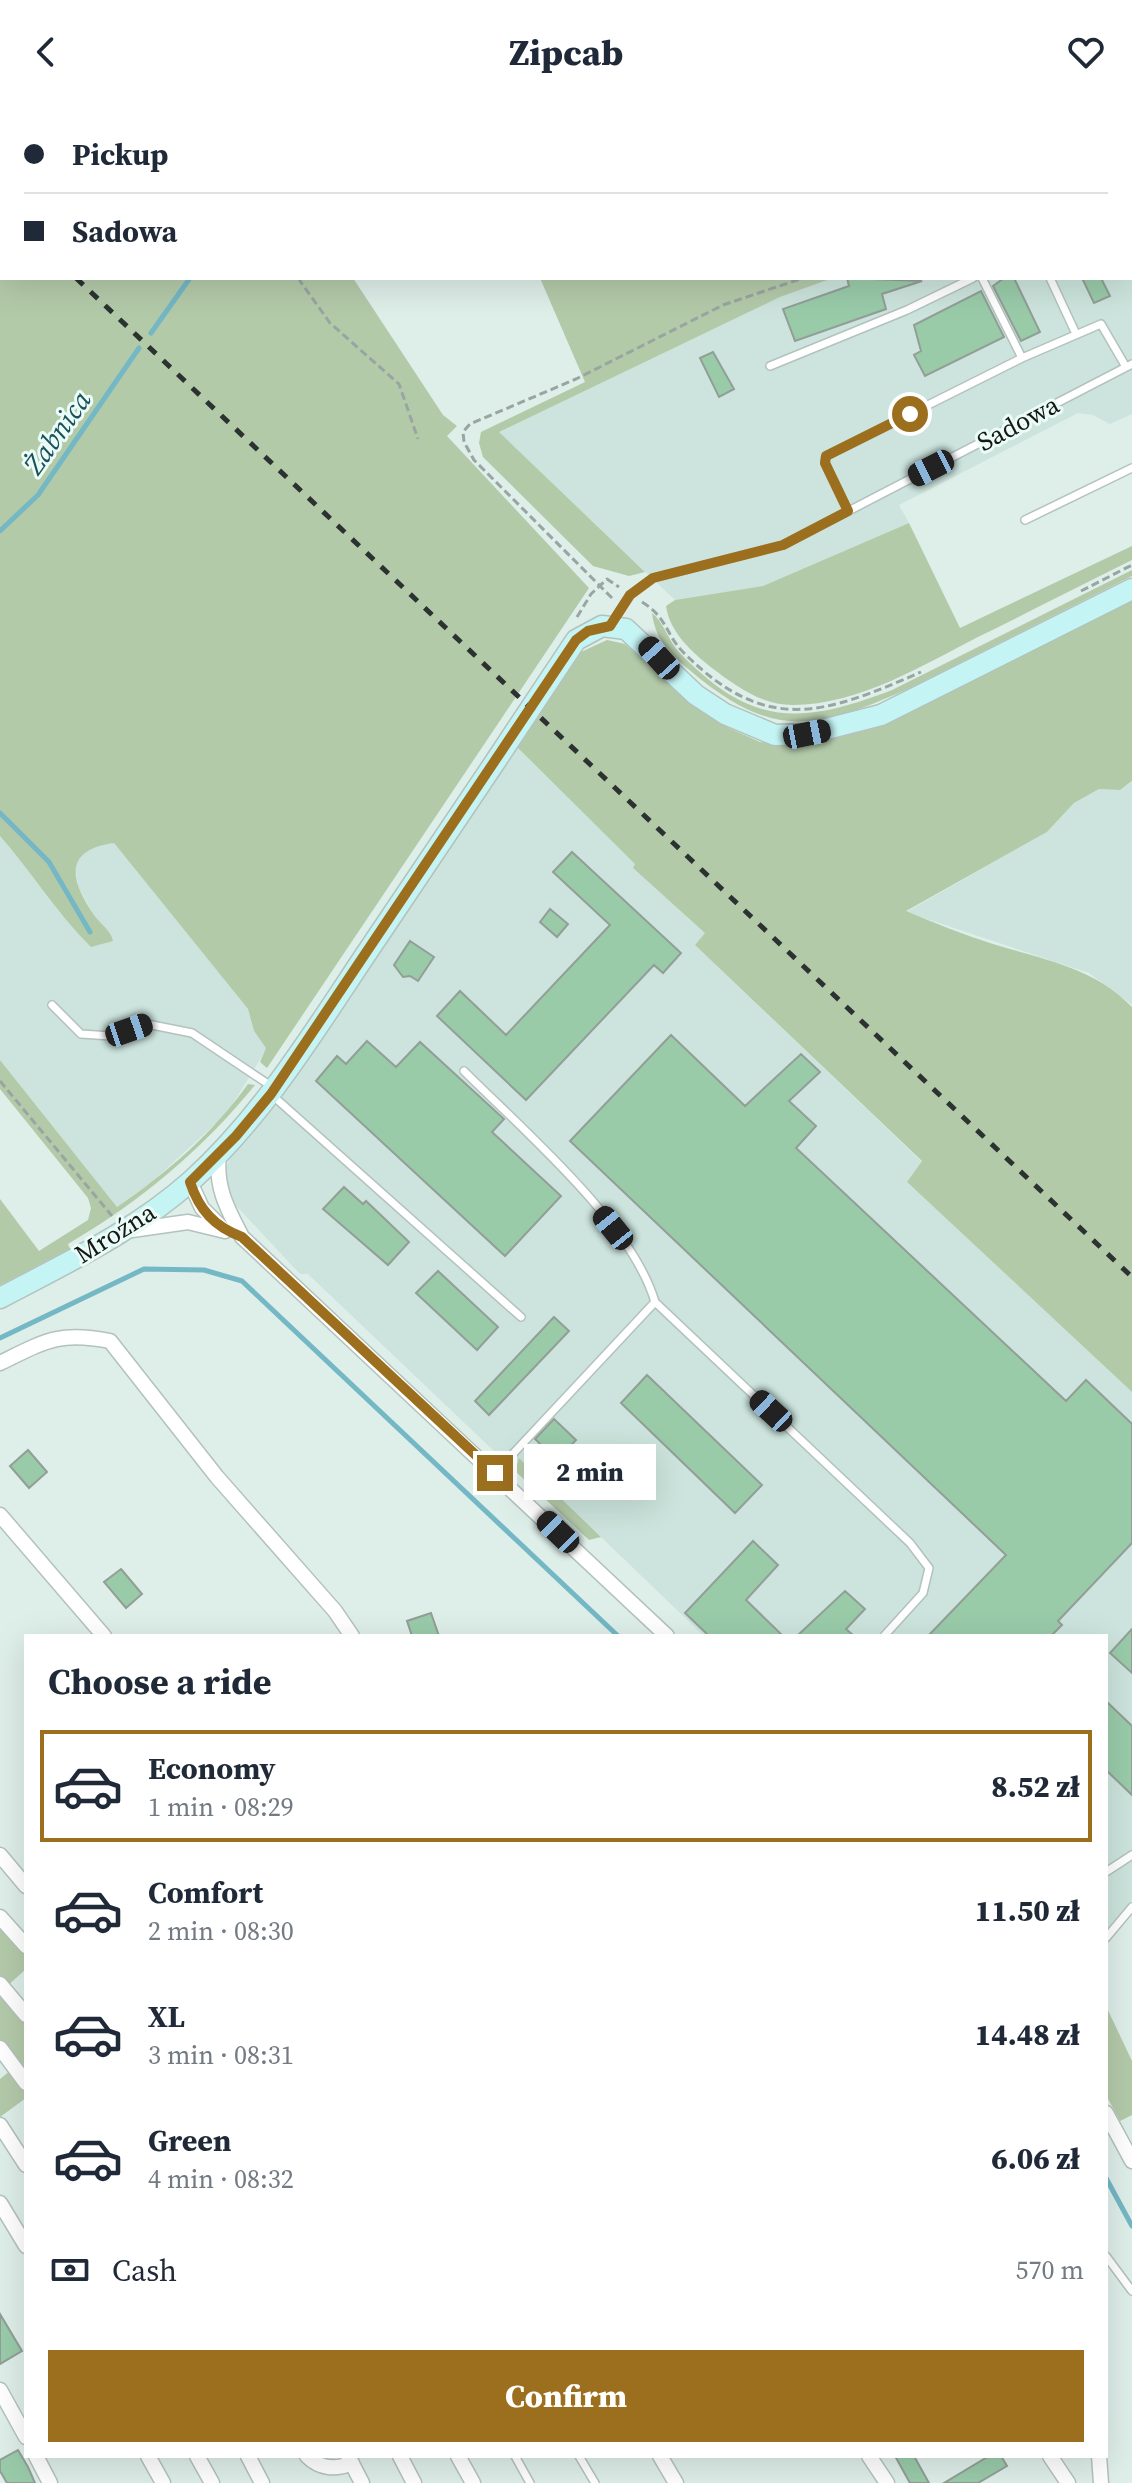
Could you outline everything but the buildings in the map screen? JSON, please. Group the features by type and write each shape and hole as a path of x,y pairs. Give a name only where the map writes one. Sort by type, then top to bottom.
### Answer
{"main road":[{"path":"615,617 696,695 725,714 775,735 807,734 881,715 1132,589"},
{"name":"Sadowa","path":"219,1154 273,1091 576,640 615,617"},
{"name":"Mroźna","path":"0,1298 120,1233 190,1182 219,1154"}],"street":[{"path":"219,1154 216,1173 221,1197 242,1237 665,1634"},
{"path":"190,1182 202,1208 225,1231"},
{"path":"190,1182 221,1197"},
{"path":"120,1233 164,1223 188,1222 242,1237"},
{"path":"0,1363 58,1336 79,1335 110,1341 217,1477 335,1611 351,1634"},
{"path":"0,1515 102,1634"},
{"path":"0,1855 24,1884"},
{"path":"0,1917 24,1944"},
{"path":"0,1984 24,2013"},
{"path":"0,2048 24,2080"},
{"path":"1108,2117 1132,2161"},
{"path":"0,2125 24,2162"},
{"path":"0,2203 24,2243"},
{"path":"0,2390 24,2433"},
{"path":"37,2458 50,2483"},
{"path":"149,2458 163,2483"},
{"path":"198,2458 212,2483"},
{"path":"249,2458 262,2483"},
{"path":"309,2458 315,2463 338,2469 350,2460 362,2483"},
{"path":"401,2458 414,2483"},
{"path":"459,2458 473,2483"},
{"path":"661,2458 676,2483"},
{"path":"870,2458 887,2483"},
{"path":"1051,2458 1068,2483"},
{"path":"1099,2458 1101,2483"}],"lane":[{"path":"770,366 907,310 969,280"},
{"path":"983,280 1022,358"},
{"path":"1051,280 1076,334"},
{"path":"848,511 825,463 826,456 1022,358 1101,324 1129,365"},
{"name":"Sadowa","path":"615,617 653,578 783,545 1129,365"},
{"path":"1025,520 1132,468"},
{"path":"52,1005 81,1034 111,1036 147,1024 192,1033 273,1091 521,1317"},
{"path":"464,1071 597,1208 629,1248 650,1283 655,1302 910,1543 929,1568 923,1593 886,1634"},
{"path":"495,1473 655,1302"},
{"path":"1108,1871 1132,1855"},
{"path":"1108,1936 1132,1907"},
{"path":"1108,2259 1132,2291"},
{"path":"516,2458 530,2483"},
{"path":"580,2458 595,2483"}],"path":[{"path":"299,280 330,323 399,384 418,439"},
{"path":"615,617 600,585 474,460 464,442 463,432 470,424 576,379 723,305 797,280"},
{"path":"1075,594 1132,565"},
{"path":"591,594 607,579"},
{"path":"655,610 662,615 667,630 692,660 748,701 775,709 826,707 933,666"},
{"path":"0,1081 111,1215 120,1233"}],"shaded area":[{"path":"827,280 1132,280 1132,414 1110,424 1093,415 1078,413 899,505 909,523 763,586 675,600 498,432 780,297"},
{"path":"516,746 636,864 633,868 706,933 695,945 922,1162 907,1182 1132,1392 1132,1900 1108,1928 1108,1634 702,1634 519,1458 515,1471 308,1274 300,1274 228,1197 225,1169 234,1151 269,1112"},
{"path":"1132,782 1132,1005 1089,973 906,912 1047,832 1074,803 1099,789 1120,790"},
{"path":"0,836 29,868 111,934 95,917 79,888 75,869 79,856 92,846 114,843 248,1009 254,1031 267,1048 227,1113 153,1181 117,1207 0,1060"}],"green space":[{"path":"0,280 354,280 443,415 457,426 447,436 589,588 267,1068 260,1062 266,1048 254,1031 248,1009 114,843 86,852 76,868 76,879 86,902 113,941 91,947 0,836"},
{"path":"541,280 827,280 780,297 499,432 645,572 629,576 593,566 483,457 479,443 481,432 585,382"},
{"path":"909,523 960,628 1132,546 1132,560 913,671 866,691 818,703 793,705 770,702 740,688 690,648 668,616 666,606 675,600 763,586"},
{"path":"1132,570 1132,576 910,688 848,713 822,719 797,721 773,718 748,710 722,695 666,647 657,632 652,613 680,653 730,695 778,712 804,713 830,709 892,690"},
{"path":"1132,601 1132,781 1120,790 1099,789 1074,803 1047,832 906,911 971,937 1067,966 1117,993 1132,1007 1132,1392 907,1182 922,1161 695,945 705,933 633,868 635,864 516,746 581,652 607,640 625,644 693,705 729,728 760,742 808,745 872,729"},
{"path":"0,1060 117,1207 188,1151 220,1119 248,1084 255,1085 192,1153 145,1192 68,1244 70,1249 0,1285 0,1199 39,1251 88,1220 91,1208 88,1198 0,1089"},
{"path":"519,1458 601,1537 589,1540 515,1471"},
{"path":"0,1917 24,1944 24,1971 4,1989 24,2013 24,2099 0,2117 0,2079 15,2067 0,2048"},
{"path":"1108,2010 1132,2061 1132,2115 1120,2121 1108,2099"}],"waterway":[{"name":"Żabnica","path":"151,333 189,280"},
{"name":"Żabnica","path":"0,531 38,495 139,348"},
{"name":"Żabnica","path":"0,813 49,862 90,932"},
{"path":"0,1338 144,1269 204,1270 242,1281 616,1634"},
{"path":"1108,2182 1132,2226"}],"railway":[{"path":"78,280 1132,1277"}],"route":[{"path":"495,1473 242,1237 225,1231 208,1216 190,1182 236,1136 271,1094 576,640 588,631 610,626 630,595 653,578 783,545 848,511 825,463 826,456 910,414"}]}
